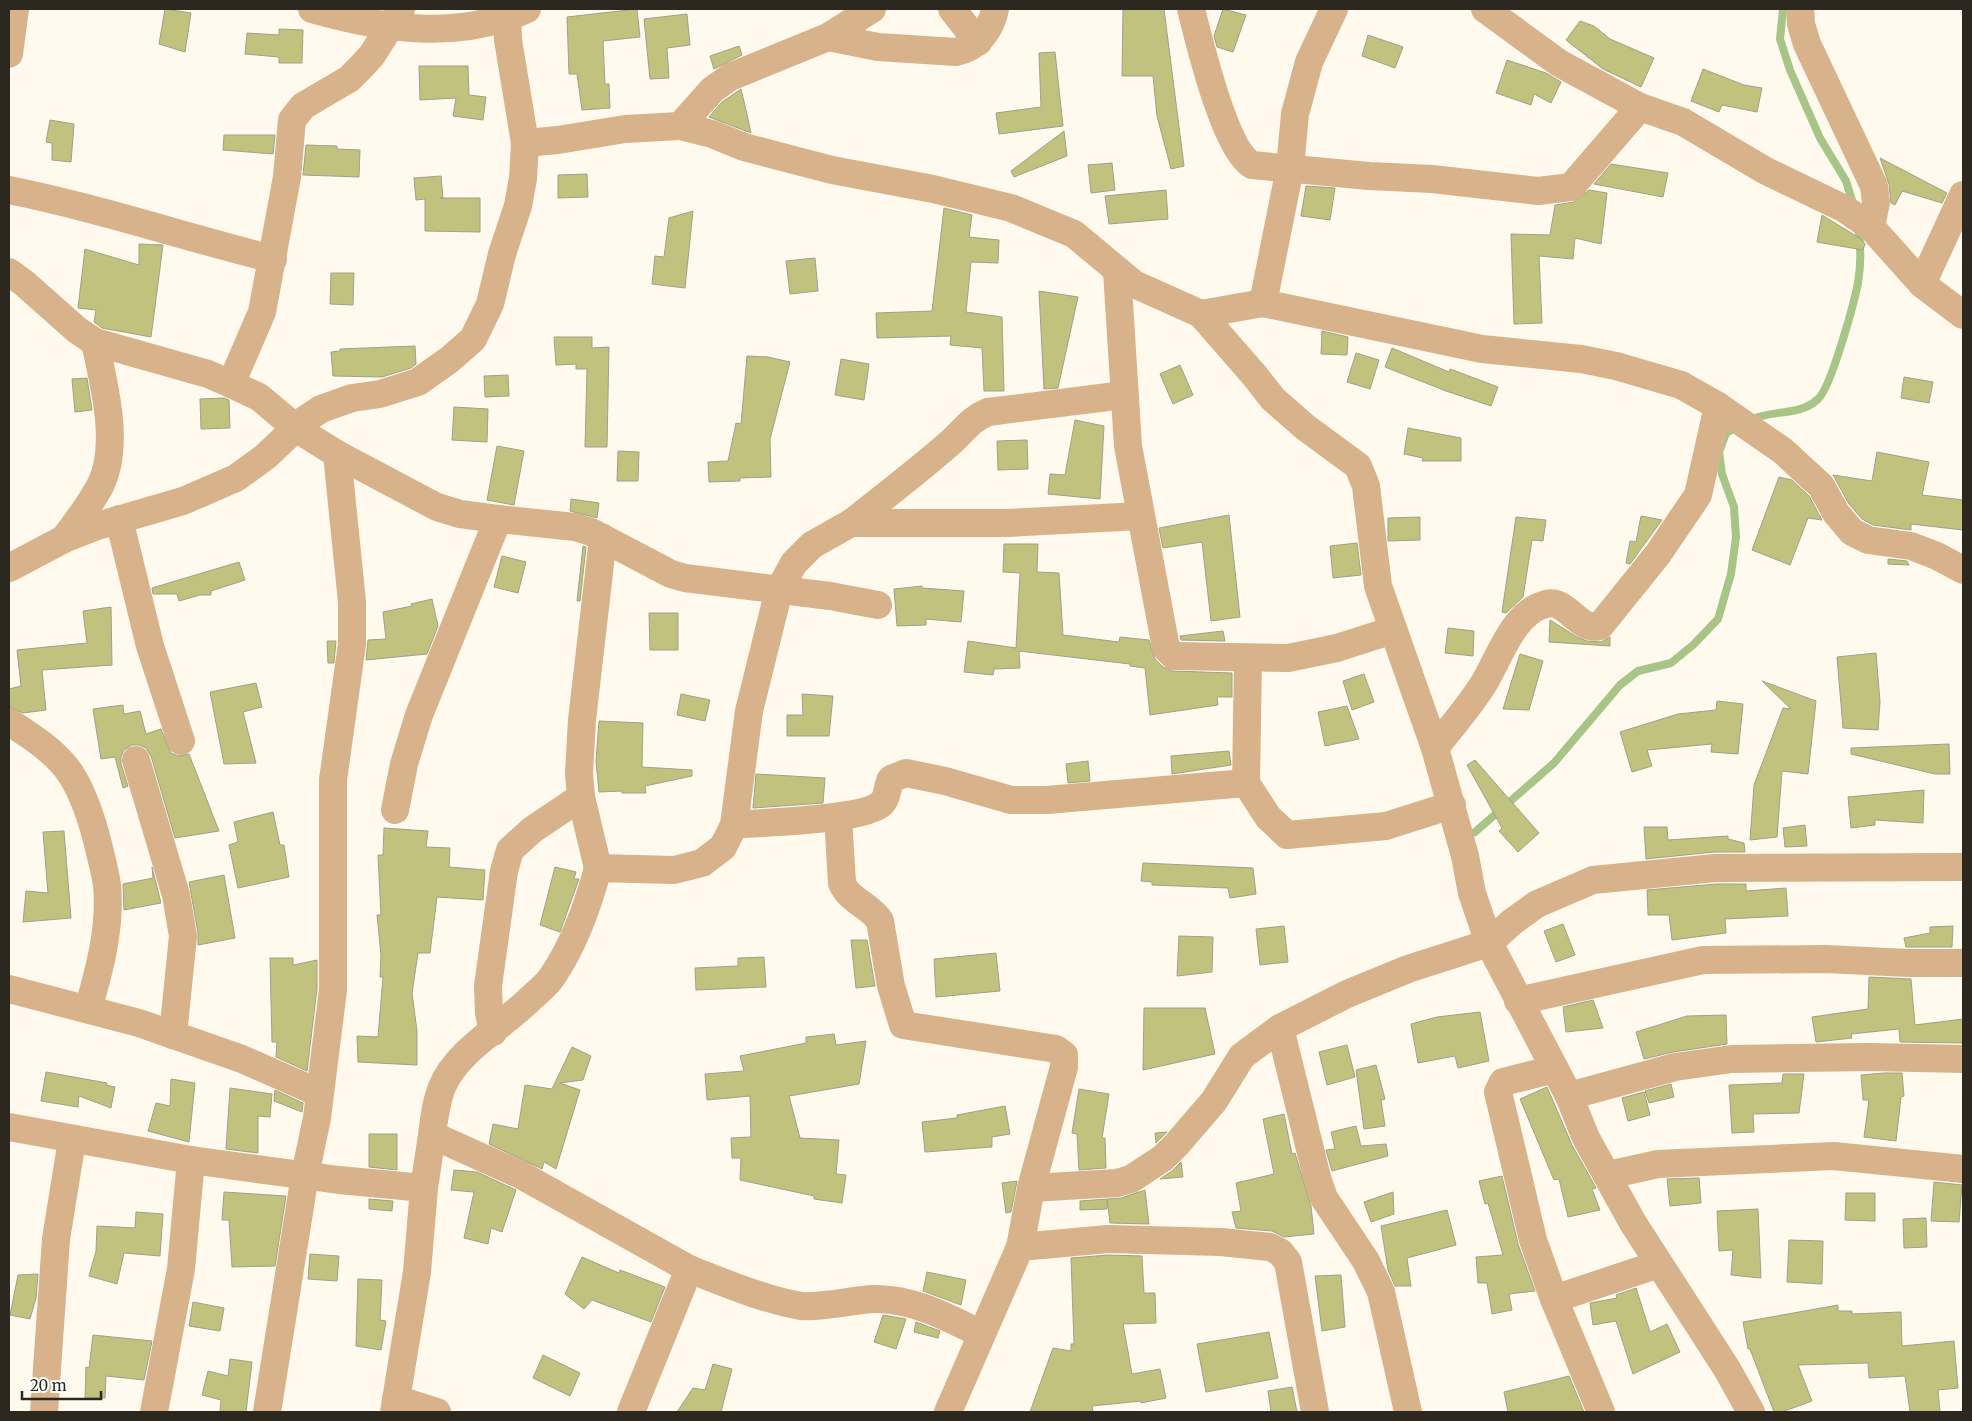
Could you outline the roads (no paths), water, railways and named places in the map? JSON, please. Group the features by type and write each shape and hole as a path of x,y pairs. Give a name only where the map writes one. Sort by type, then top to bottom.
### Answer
{"street":[{"path":"9,54 15,9"},
{"path":"9,568 64,539 120,519 183,502 236,478 265,457 297,429 303,421 321,409 352,398 380,394 418,382 449,360 473,339 490,304 502,254 518,206 523,178 525,142 508,40 514,12 431,29 396,18 312,9"},
{"path":"680,126 712,90 730,77 828,37 872,9"},
{"path":"952,9 978,42"},
{"path":"828,37 878,47 956,52 966,50 978,42 986,31 996,9"},
{"path":"1191,9 1200,47 1227,128 1243,160 1252,165 1369,176 1432,179 1538,191 1558,189 1571,187 1640,107"},
{"path":"1263,303 1290,168 1295,114 1309,62 1334,9"},
{"path":"1486,9 1559,63 1640,107 1683,122 1766,171 1845,209 1871,227 1922,284 1963,315"},
{"path":"1800,9 1800,24 1807,44 1874,186 1876,202 1871,227"},
{"path":"231,384 262,312 287,177 292,120 303,106 355,73 372,55 396,18"},
{"path":"525,142 558,140 624,129 680,126 712,134 744,147 832,170 1011,208 1074,234 1134,284 1201,314 1250,369 1273,399 1305,427 1358,466 1366,486 1378,586 1435,748 1452,805 1472,893 1489,943 1569,1096 1586,1138 1608,1175 1632,1223 1727,1369 1751,1412"},
{"path":"9,190 113,214 208,243 273,259"},
{"path":"1922,284 1963,195"},
{"path":"1117,271 1128,446 1166,648 1174,656 1248,659 1311,654 1393,630"},
{"path":"9,272 77,330 95,342 208,374 259,397 297,429 337,454 437,506 460,514 498,520 575,527 603,538 671,574 830,596 878,606"},
{"path":"1201,314 1263,303 1482,349 1580,359 1616,366 1681,386 1718,406 1783,451 1821,486 1836,514 1852,532 1868,540 1911,546 1937,556 1963,570"},
{"path":"64,539 102,483 109,457 105,389 95,342"},
{"path":"598,868 674,870 689,868 702,863 723,847 734,825 750,711 779,590 794,563 812,545 851,523 952,442 968,422 977,417 988,412 1124,395"},
{"path":"1435,748 1483,684 1516,627 1534,608 1547,603 1557,603 1590,627 1600,626 1658,554 1698,495 1718,406"},
{"path":"267,1412 319,1093 333,990 333,780 352,644 352,602 337,454"},
{"path":"851,523 1008,523 1140,516"},
{"path":"120,519 150,646 181,741"},
{"path":"395,810 404,764 419,715 498,520"},
{"path":"437,1412 395,1406 417,1272 424,1188 434,1114 442,1086 450,1072 462,1058 552,978 572,943 587,908 598,868 581,796 579,772 582,720 603,538"},
{"path":"1248,659 1246,783 1268,817 1287,835 1386,826 1452,805"},
{"path":"9,722 26,732 50,752 72,775 92,818 107,884 107,925 100,966 88,1009"},
{"path":"136,760 176,895 180,916 182,953 173,1035"},
{"path":"734,825 838,817 881,804 892,779 906,773 945,781 1010,800 1047,800 1246,783"},
{"path":"493,1032 489,1013 488,986 508,855 510,850 532,830 581,796"},
{"path":"838,817 844,890 856,901 874,912 880,921 891,986 903,1025 1056,1049 1064,1055 1064,1067 1060,1086 1031,1188 1020,1247 948,1412"},
{"path":"1031,1188 1117,1183 1131,1179 1148,1168 1177,1144 1214,1101 1242,1056 1280,1028 1347,994 1400,973 1489,943 1512,922 1538,904 1593,880 1617,876 1715,868 1963,866"},
{"path":"1518,1001 1703,960 1826,959 1908,963 1963,963"},
{"path":"9,989 88,1009 173,1035 242,1059 319,1093"},
{"path":"1280,1028 1318,1181 1324,1198 1374,1276 1381,1292 1408,1412"},
{"path":"1569,1096 1675,1067 1732,1059 1870,1056 1963,1059"},
{"path":"1555,1069 1504,1082 1498,1092 1533,1240 1554,1299 1601,1412"},
{"path":"9,1127 190,1160 424,1188"},
{"path":"432,1135 521,1174 688,1269 763,1296 802,1306 875,1299 903,1301 938,1312 981,1334"},
{"path":"44,1412 56,1239 72,1140"},
{"path":"1608,1175 1658,1164 1825,1156 1963,1168"},
{"path":"154,1412 181,1270 190,1160"},
{"path":"1020,1247 1108,1239 1221,1242 1270,1247 1280,1252 1288,1262 1315,1412"},
{"path":"1554,1299 1659,1264"},
{"path":"631,1412 688,1269"}],"waterway":[{"path":"1783,9 1780,39 1790,70 1820,138 1846,181 1854,207"},
{"path":"1750,420 1794,411 1811,405 1823,392 1835,363 1858,283 1860,269 1858,226"},
{"path":"1475,832 1554,763 1620,685 1638,671 1671,663 1693,645 1718,619 1731,574 1736,537 1734,507 1722,474 1719,452 1726,433 1738,427"}]}
